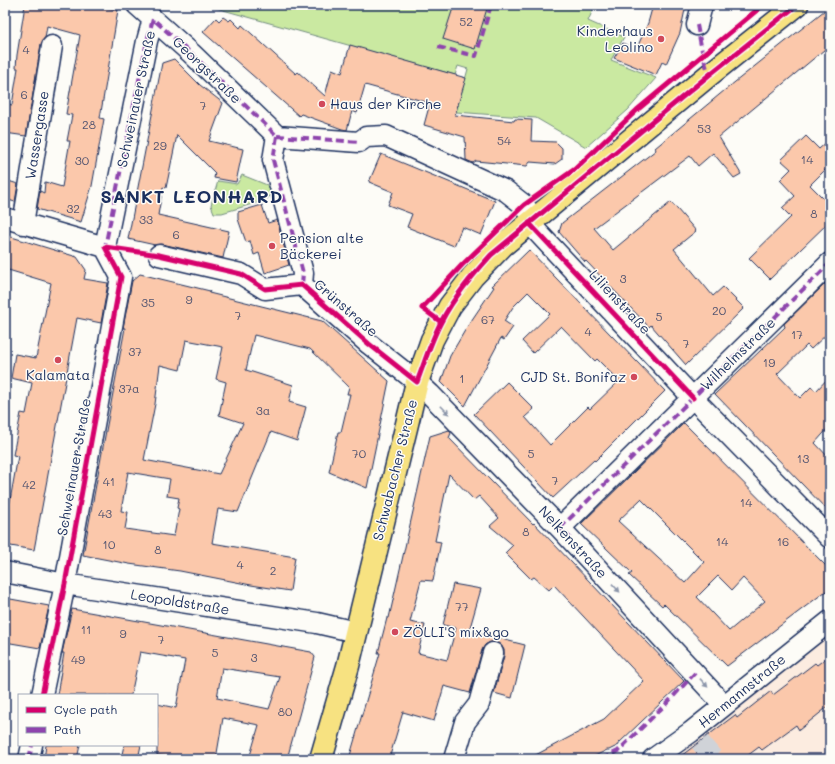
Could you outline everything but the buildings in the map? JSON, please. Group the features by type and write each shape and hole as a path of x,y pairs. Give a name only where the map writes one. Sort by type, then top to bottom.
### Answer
{"main road":[{"name":"Schwabacher Straße","path":"321,759 348,666 384,513 418,382 432,340 454,301 472,276 491,255 709,75 798,5"}],"street":[{"name":"Georgstraße","path":"137,5 191,53 276,136"},
{"path":"697,25 702,5"},
{"name":"Schweinauer Straße","path":"42,694 65,584 121,277 105,247 153,19"},
{"name":"Wassergasse","path":"14,221 52,46"},
{"path":"276,136 273,160 303,272 302,285"},
{"name":"Lilienstraße","path":"276,136 359,142 366,137 386,136 506,191 524,204 532,221 693,398 830,538"},
{"path":"14,221 105,247"},
{"name":"Grünstraße","path":"159,256 242,274 265,289 302,285 369,344 418,382"},
{"name":"Wilhelmstraße","path":"560,528 830,264"},
{"name":"Nelkenstraße","path":"418,382 560,528 724,705"},
{"name":"Leopoldstraße","path":"5,572 65,584 317,623 356,632"},
{"name":"Hermannstraße","path":"653,759 696,737 724,705 830,621"},
{"path":"454,759 465,722 479,704 493,653"},
{"path":"29,759 32,746"}],"shaded area":[{"path":"830,635 830,759 662,759"}],"green space":[{"path":"217,5 595,5 588,21 624,37 611,60 656,78 628,110 586,147 536,118 456,112 468,69 458,66 455,75 216,8"},
{"path":"242,175 277,189 266,200 222,213 214,213 211,205 218,181 237,184"}],"tunnel":[{"path":"700,742 714,759"}],"marked path":[{"path":"438,47 476,56 491,5"},
{"path":"106,250 105,247 147,41 153,19 191,53 277,136"},
{"path":"697,25 703,56 709,75"},
{"path":"277,136 273,160 303,273 302,285"},
{"path":"277,136 359,142"},
{"path":"560,528 830,263"},
{"path":"549,517 570,538"},
{"path":"602,759 618,751 695,673"},
{"path":"29,759 32,746"}],"cycle path":[{"path":"441,322 422,308 462,265 524,205 575,169 637,110 763,5"},
{"path":"105,247 159,255 241,274 265,289 302,285 369,344 417,382 434,336 446,313 464,287 491,255 709,75 797,5"},
{"path":"529,223 693,398"},
{"path":"42,694 65,584 121,277 105,247"}],"place":[{"name":"Kinderhaus Leolino","path":"661,39"},
{"name":"Haus der Kirche","path":"322,104"},
{"name":"Pension alte Bäckerei","path":"272,246"},
{"name":"Kalamata","path":"58,360"},
{"name":"CJD St. Bonifaz","path":"634,377"},
{"name":"ZÖLLI'S mix&go","path":"395,632"}],"district":[{"name":"SANKT LEONHARD","path":"192,197"}]}
